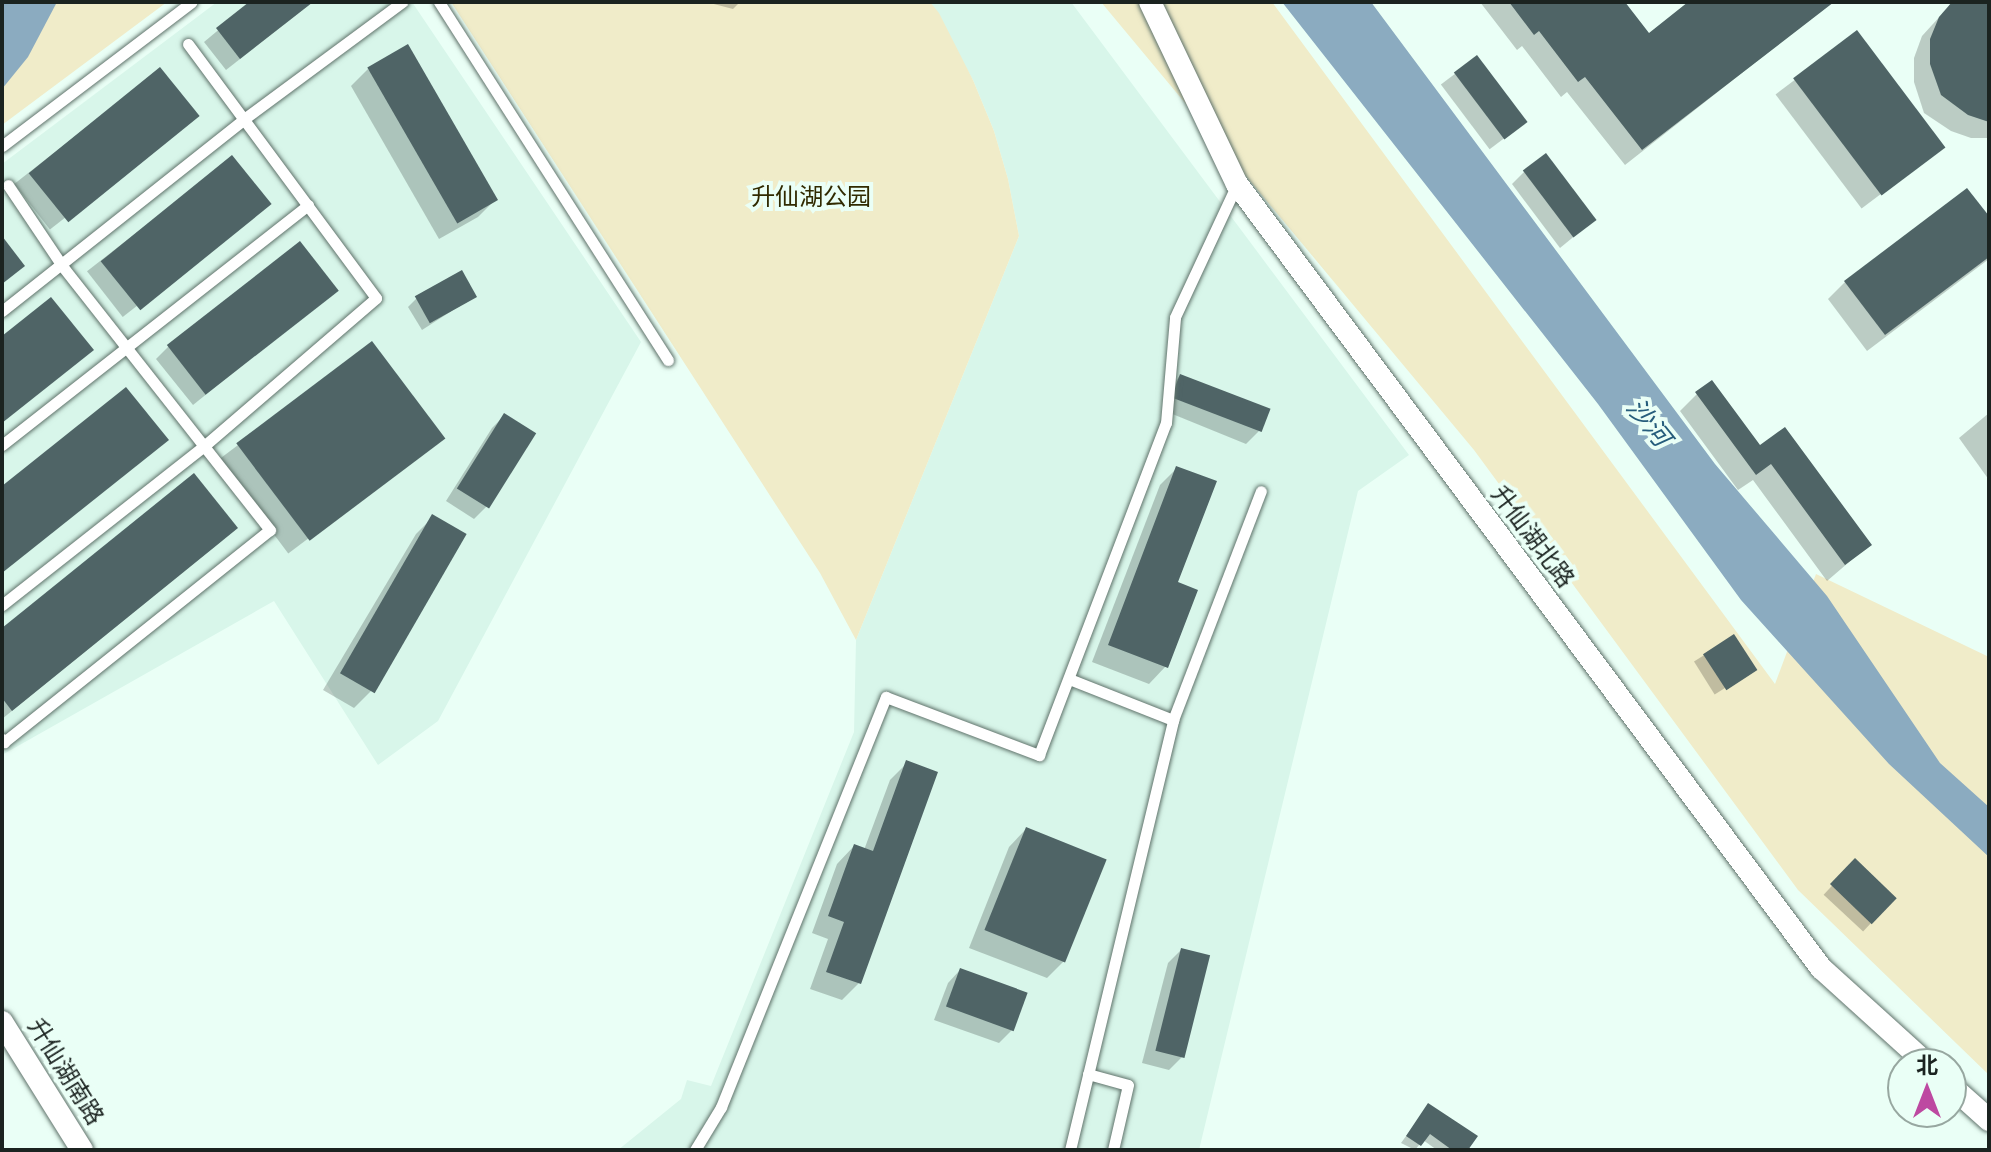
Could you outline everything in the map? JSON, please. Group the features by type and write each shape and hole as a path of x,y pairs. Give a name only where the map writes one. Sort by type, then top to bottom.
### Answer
{"street":[{"name":"升仙湖北路","path":"1150,2 1237,184 1821,968 1909,1048"},
{"name":"升仙湖南路","path":"2,1022 82,1150"},
{"path":"1967,1100 1989,1120"}],"lane":[{"path":"2,146 192,2"},
{"path":"2,311 244,119 402,2"},
{"path":"439,2 668,360"},
{"path":"2,605 204,446 376,298 188,44"},
{"path":"695,1150 721,1107 886,697 1039,755 1166,423 1175,317 1237,184"},
{"path":"2,739 4,742 270,530 61,264 8,185"},
{"path":"2,445 125,345 308,205"},
{"path":"1070,1150 1173,720 1261,491"},
{"path":"1069,679 1173,720"},
{"path":"1088,1074 1128,1085 1113,1150"}],"shaded area":[{"path":"217,2 412,2 641,342 438,721 378,765 274,601 2,755 2,164"},
{"path":"930,2 1071,2 1409,455 1358,491 1199,1150 618,1150 681,1099 687,1080 711,1086 854,732 856,640 1019,236 1008,179 994,131 973,80"}],"green space":[{"path":"2,2 167,2 2,125"},
{"name":"升仙湖公园","path":"451,2 930,2 939,13 973,80 994,131 1008,179 1019,236 856,640 820,573"},
{"path":"1101,2 1272,2 1775,684 1816,574 1989,657 1989,1075 1967,1054 1967,1048 1961,1048 1798,890 1474,450"}],"water":[{"path":"2,2 57,2 28,57 2,89"},
{"name":"沙河","path":"1282,2 1371,2 1715,464 1827,596 1940,763 1989,807 1989,857 1889,764 1741,600 1598,404"}],"building":[{"path":"249,2 313,2 240,59 216,28"},
{"path":"1509,2 1625,2 1649,33 1688,2 1834,2 1642,150 1585,77 1578,82 1539,31 1534,35"},
{"path":"1952,2 1989,2 1989,122 1968,115 1941,95 1930,64 1930,39 1939,17"},
{"path":"1857,30 1945,147 1882,196 1793,78"},
{"path":"408,44 498,200 457,223 367,68"},
{"path":"1477,55 1528,122 1504,140 1454,72"},
{"path":"160,67 200,116 68,222 29,173"},
{"path":"1546,153 1597,220 1573,238 1523,170"},
{"path":"232,155 272,204 140,310 101,261"},
{"path":"1967,188 1989,216 1989,257 1885,335 1844,281"},
{"path":"2,236 25,266 2,284"},
{"path":"300,241 339,291 206,395 167,345"},
{"path":"462,270 477,297 430,323 415,296"},
{"path":"51,297 94,350 2,423 2,336"},
{"path":"372,341 445,438 310,541 236,443"},
{"path":"1180,374 1271,409 1262,432 1171,397"},
{"path":"1712,380 1760,445 1785,427 1872,545 1845,565 1771,464 1756,475 1695,392"},
{"path":"126,387 169,440 2,573 2,486"},
{"path":"504,413 536,433 489,509 457,488"},
{"path":"1176,466 1217,481 1178,582 1198,590 1168,668 1108,645"},
{"path":"194,473 238,528 12,711 2,698 2,628"},
{"path":"432,514 467,534 375,693 340,673"},
{"path":"1734,634 1757,670 1726,690 1703,654"},
{"path":"906,760 938,772 861,984 826,972 844,922 828,916 854,844 873,851"},
{"path":"1026,827 1107,860 1065,963 984,930"},
{"path":"1855,858 1897,898 1872,924 1830,884"},
{"path":"1181,948 1210,955 1184,1058 1155,1051"},
{"path":"960,968 1028,993 1014,1031 946,1007"},
{"path":"1428,1103 1478,1136 1468,1150 1452,1150 1430,1134 1421,1146 1406,1136"}]}
